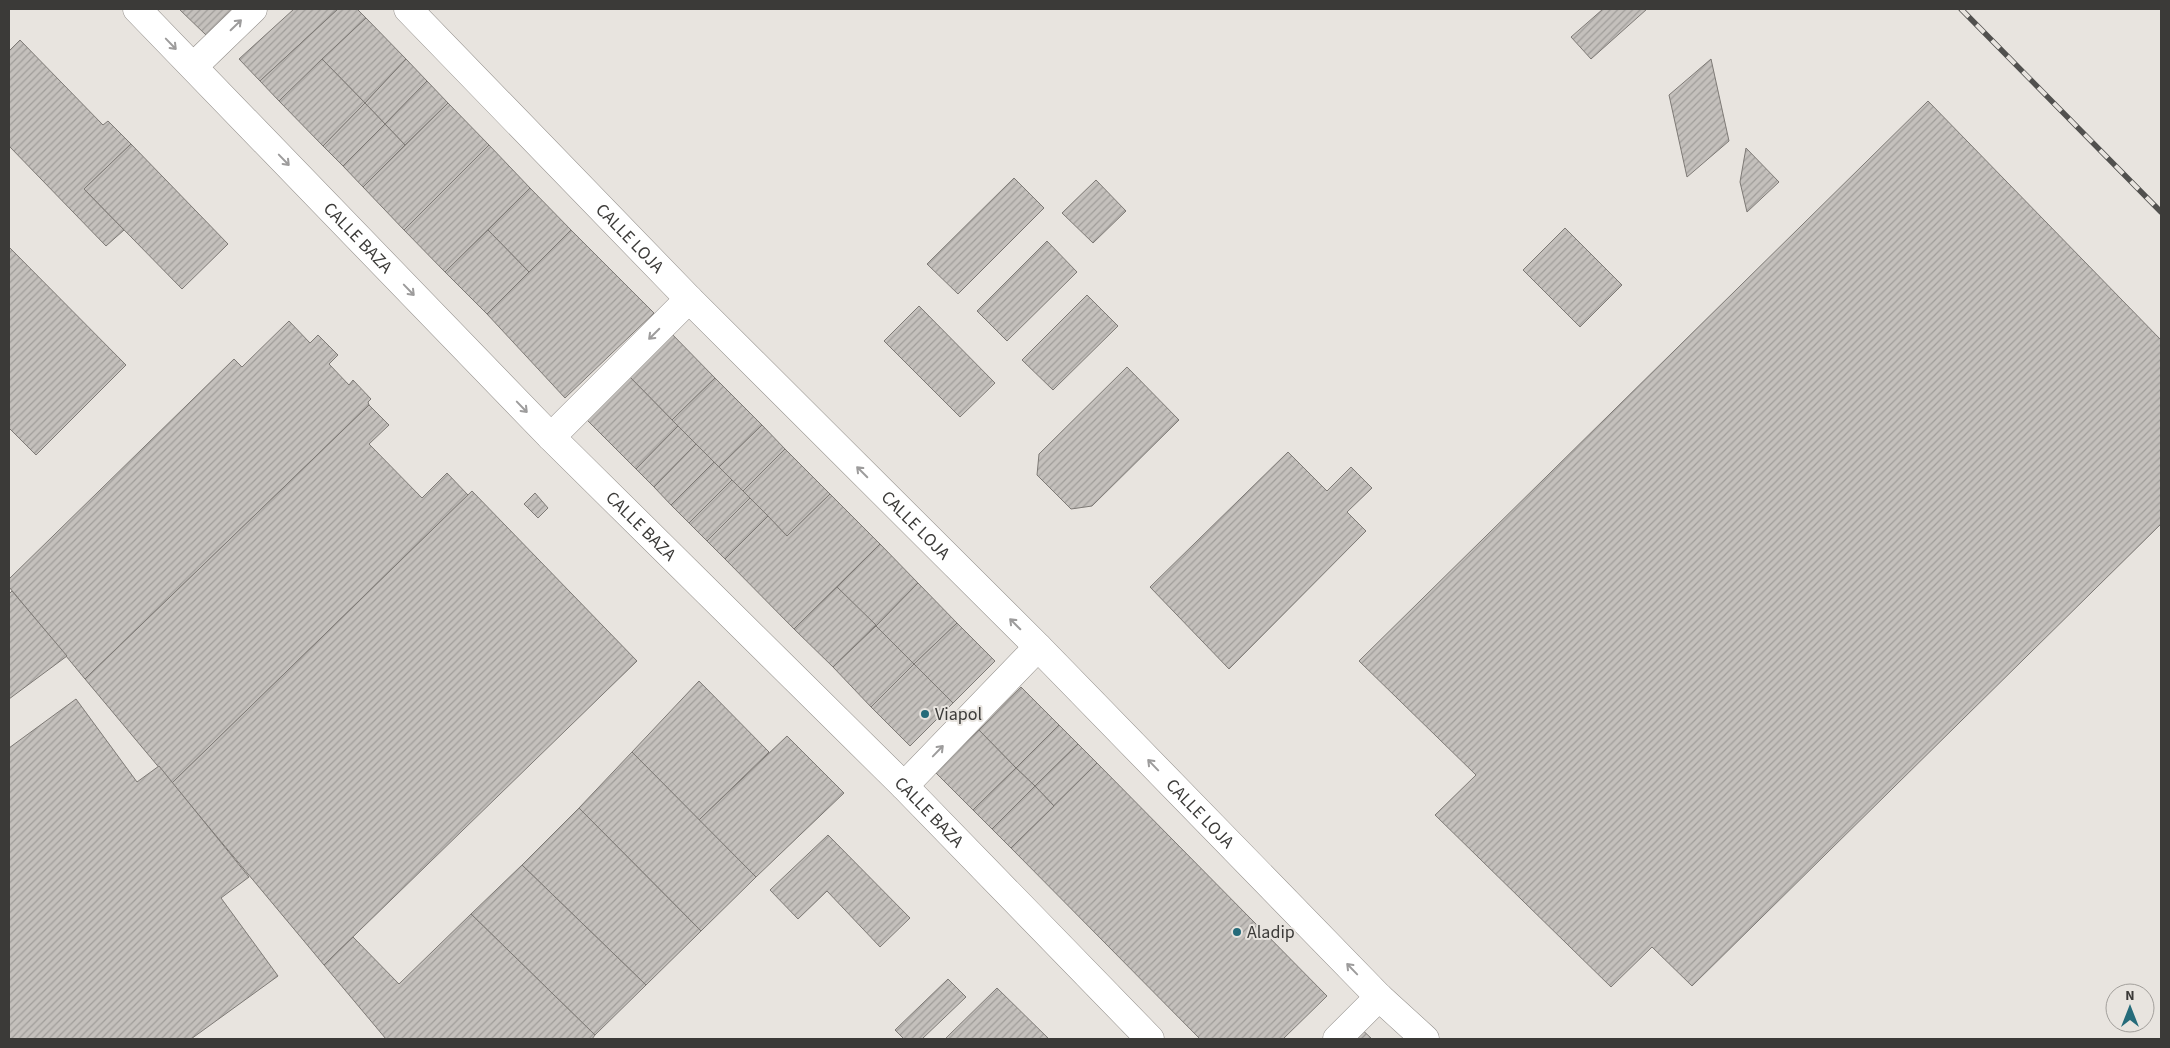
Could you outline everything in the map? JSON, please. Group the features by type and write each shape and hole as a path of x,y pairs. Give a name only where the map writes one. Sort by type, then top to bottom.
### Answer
{"street":[{"name":"CALLE BAZA","path":"137,9 551,437 904,786 1150,1039"},
{"path":"194,66 253,9"},
{"name":"CALLE LOJA","path":"408,9 689,299 1038,647 1379,997 1425,1039"},
{"path":"551,437 689,299"},
{"path":"904,786 1038,647"},
{"path":"1337,1039 1379,997"}],"building":[{"path":"179,9 233,9 206,35"},
{"path":"294,9 338,9 260,81 239,59"},
{"path":"338,9 357,9 366,18 279,101 260,81"},
{"path":"1603,9 1647,9 1591,59 1571,37"},
{"path":"366,18 406,59 365,103 322,59"},
{"path":"20,40 103,125 108,121 131,144 84,189 124,230 106,246 9,146 9,51"},
{"path":"322,59 365,103 323,146 279,101"},
{"path":"406,59 427,81 385,124 365,103"},
{"path":"1711,59 1729,141 1687,177 1669,95"},
{"path":"427,81 448,103 405,145 385,124"},
{"path":"1928,101 2161,340 2161,524 1692,986 1652,947 1611,987 1435,815 1476,775 1359,661"},
{"path":"365,103 385,124 343,166 323,146"},
{"path":"448,103 489,145 404,230 363,187"},
{"path":"385,124 405,145 363,187 343,166"},
{"path":"131,144 228,244 182,289 84,189"},
{"path":"489,145 530,188 445,272 404,230"},
{"path":"1746,148 1779,182 1747,212 1740,182"},
{"path":"1014,178 1044,208 958,294 927,264"},
{"path":"1096,180 1126,211 1093,243 1062,213"},
{"path":"530,188 571,230 529,272 488,230"},
{"path":"1565,228 1622,285 1580,327 1523,270"},
{"path":"488,230 529,272 487,314 445,272"},
{"path":"571,230 654,313 565,398 487,314"},
{"path":"1047,241 1077,272 1007,341 977,311"},
{"path":"9,247 126,365 36,455 9,428"},
{"path":"1087,295 1118,326 1053,390 1022,360"},
{"path":"919,306 995,383 960,417 884,341"},
{"path":"289,321 310,343 318,335 338,355 329,364 349,385 353,380 371,399 368,402 369,405 85,679 9,587 9,579 234,359 242,367"},
{"path":"668,330 715,378 672,420 625,372"},
{"path":"1127,367 1179,420 1092,506 1071,509 1037,475 1039,454"},
{"path":"625,372 678,426 636,469 582,415"},
{"path":"715,378 762,425 719,467 672,420"},
{"path":"369,405 389,425 369,444 422,498 447,473 468,495 172,783 85,679"},
{"path":"762,425 785,449 743,491 719,467"},
{"path":"678,426 696,444 654,487 636,469"},
{"path":"696,444 714,462 671,505 654,487"},
{"path":"785,449 830,494 787,536 743,491"},
{"path":"1288,452 1327,491 1351,467 1372,488 1347,512 1366,531 1229,669 1150,587"},
{"path":"714,462 732,480 689,523 671,505"},
{"path":"732,480 750,498 707,541 689,523"},
{"path":"472,491 637,661 324,965 172,783"},
{"path":"535,493 548,508 538,518 524,504"},
{"path":"830,494 880,544 794,629 725,559 768,516 787,536"},
{"path":"750,498 768,516 725,559 707,541"},
{"path":"880,544 918,583 876,626 837,587"},
{"path":"918,583 957,623 914,664 876,626"},
{"path":"837,587 876,625 833,667 794,629"},
{"path":"12,591 67,656 9,699 9,594"},
{"path":"957,623 995,661 953,703 914,664"},
{"path":"876,626 914,664 871,707 833,667"},
{"path":"914,664 953,703 910,746 871,707"},
{"path":"699,681 769,752 699,820 632,752"},
{"path":"1021,687 1059,725 1016,768 979,730"},
{"path":"76,699 137,782 159,766 249,877 221,898 278,976 191,1039 9,1039 9,748"},
{"path":"1059,725 1078,744 1035,786 1016,768"},
{"path":"979,730 1016,768 973,810 935,772"},
{"path":"787,736 844,793 756,877 699,820"},
{"path":"1078,744 1097,763 1054,806 1035,786"},
{"path":"632,752 756,877 701,931 579,808"},
{"path":"1097,763 1327,996 1283,1039 1200,1039 1011,848"},
{"path":"1016,768 1035,786 992,829 973,810"},
{"path":"1035,786 1054,806 1011,848 992,829"},
{"path":"579,808 701,931 646,985 522,865"},
{"path":"828,835 910,918 880,947 827,891 798,919 770,890"},
{"path":"522,865 646,985 595,1035 471,914"},
{"path":"471,914 595,1035 592,1039 386,1039 324,965 353,937 399,984"},
{"path":"948,979 966,997 922,1039 904,1039 895,1030"},
{"path":"997,988 1049,1039 945,1039"},
{"path":"1356,1024 1372,1039 1341,1039"}],"railway":[{"path":"1961,9 2161,212"}],"place":[{"name":"Viapol","path":"925,714"},
{"name":"Aladip","path":"1237,932"}]}
